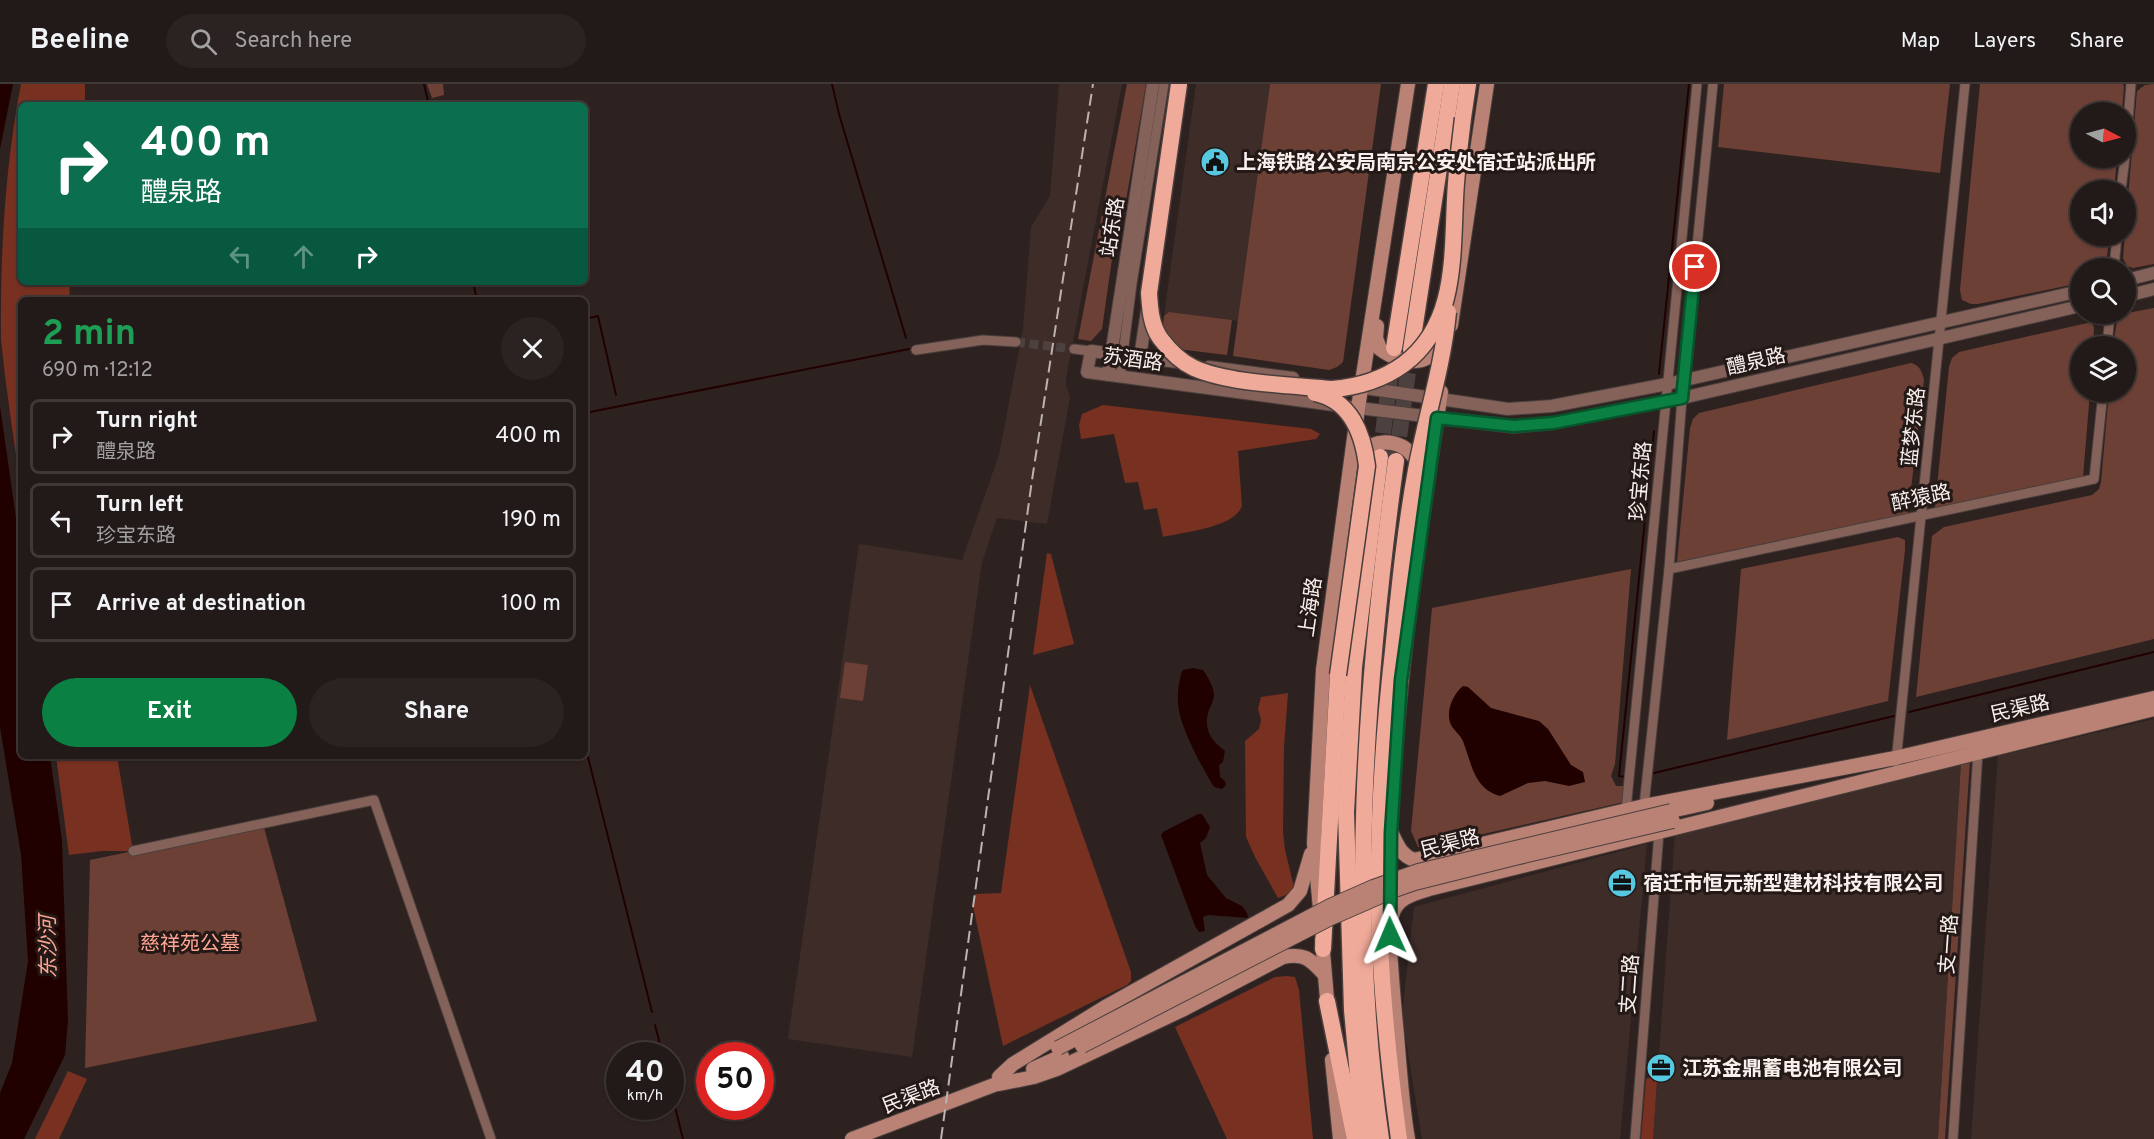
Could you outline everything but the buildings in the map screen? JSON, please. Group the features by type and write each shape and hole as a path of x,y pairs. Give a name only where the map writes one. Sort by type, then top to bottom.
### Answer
{"highway":[{"path":"1180,84 1149,293 1151,318 1159,337 1178,359 1194,368 1220,377 1332,389 1365,384 1390,374 1414,356 1434,331 1444,309 1451,277"},
{"path":"1394,348 1436,84"},
{"path":"1411,350 1452,84"},
{"path":"1400,1139 1387,1040 1380,944 1379,902 1386,710 1405,540 1416,470 1446,335 1455,192 1468,84"},
{"path":"1249,380 1332,398 1339,402 1360,434 1366,457 1365,479 1338,675 1323,949"},
{"path":"1367,1139 1352,1010 1346,812 1354,667 1388,459 1369,707 1363,876 1367,1003 1373,1085 1381,1139"},
{"path":"1327,1001 1355,1139"}],"main road":[{"name":"上海路","path":"1340,1139 1314,843 1323,670 1358,408 1408,84"},
{"path":"1408,1139 1403,1104 1390,935 1391,833 1401,680 1486,84"},
{"path":"1386,231 1376,338 1380,349 1400,360 1413,362 1422,360 1435,352 1440,344 1463,244"},
{"path":"1342,530 1357,456 1367,447 1384,443 1401,445 1408,449 1415,456 1420,468 1421,536"},
{"name":"民渠路","path":"852,1139 984,1089 1331,918 1415,883 1896,758 2154,698"},
{"name":"民渠路","path":"1390,935 1394,906 1401,900 1429,889 2154,709"},
{"name":"民渠路","path":"1391,833 1400,851 1414,860 1644,806 1896,758"},
{"name":"民渠路","path":"1672,816 1898,773"},
{"path":"999,1081 1013,1064 1107,1006 1288,905 1300,891 1314,843"},
{"path":"999,1081 1034,1077 1057,1069 1182,1010 1283,957 1297,954 1310,959 1324,974"}],"street":[{"name":"站东路","path":"1114,376 1153,84"},
{"path":"1117,354 1132,284 1164,84"},
{"path":"1140,357 1180,84"},
{"name":"珍宝东路","path":"1626,810 1697,84"},
{"name":"珍宝东路","path":"1644,806 1669,569 1682,398 1713,84"},
{"name":"蓝梦东路","path":"1898,773 1896,758 1965,84"},
{"path":"2130,102 2131,84"},
{"path":"2136,278 2154,273"},
{"path":"2136,294 2154,289"},
{"name":"醴泉路","path":"1440,398 1508,409 1552,406 1667,384 2070,293"},
{"name":"醴泉路","path":"1437,418 1514,426 1553,423 1682,398 2070,308"},
{"path":"1144,329 1147,340 1164,360"},
{"path":"916,350 983,340 1016,342"},
{"path":"1074,349 1090,351"},
{"name":"苏酒路","path":"1437,418 1087,372 1090,351 1440,398"},
{"name":"醉猿路","path":"1669,569 2094,479 2102,402"},
{"name":"支一路","path":"1953,1139 1978,752"},
{"path":"133,851 374,800 491,1139"},
{"name":"支二路","path":"1635,1139 1659,832"}],"shaded area":[{"path":"21,84 85,84 85,102 18,102"},
{"path":"1059,84 1122,84 1066,378 1070,397 1047,524 997,518 982,562 912,1057 788,1039 859,544 962,560 999,455 1023,329 1031,227 1050,196"},
{"path":"1196,84 1270,84 1238,321 1169,312 1164,316"},
{"path":"18,103 18,285 70,285 69,297 18,297 18,470 1,340 7,179"},
{"path":"1103,405 1311,429 1320,434 1316,439 1238,451 1242,506 1237,513 1207,528 1163,537 1157,508 1144,510 1138,482 1125,483 1114,434 1081,439 1079,425 1082,414"},
{"path":"1047,553 1051,554 1074,644 1033,655"},
{"path":"1030,685 1131,972 1131,981 1003,1046 973,906 975,894 1001,893"},
{"path":"1288,693 1284,747 1283,832 1294,887 1286,895 1278,898 1246,837 1245,741 1259,729 1261,720 1258,709 1261,697"},
{"path":"2154,719 2154,1139 1971,1139 1998,756"},
{"path":"56,759 118,759 133,851 102,851 69,855"},
{"path":"1961,763 1938,1139 1653,1139 1675,833"},
{"path":"1647,844 1620,1139 1422,1139 1402,1015 1414,907"},
{"path":"1275,977 1295,977 1299,990 1313,1139 1227,1139 1175,1027"},
{"path":"1658,1067 1653,1139 1641,1139 1646,1079 1652,1076 1652,1069"},
{"path":"68,1071 87,1079 59,1139 35,1139"}],"green space":[{"path":"427,84 443,84 444,95 432,98"},
{"path":"1127,84 1146,84 1123,218 1113,252 1102,329 1091,341 1078,339"},
{"path":"1270,84 1381,84 1343,362 1329,370 1233,356"},
{"path":"1724,84 1950,84 1940,173 1718,147"},
{"path":"1980,84 2123,84 2123,102 2070,102 2070,168 2116,168 2115,180 2070,180 2070,246 2108,246 2107,258 2070,258 2070,285 1978,304 1962,300 1960,290"},
{"path":"2154,84 2154,264 2136,267 2136,258 2123,258 2124,246 2136,246 2136,180 2130,180 2131,168 2136,168 2137,91 2145,85"},
{"path":"2154,308 2154,639 1916,697 1932,536 1944,527 2092,495 2099,489 2108,402 2136,402 2136,336 2115,336 2117,324 2136,324 2136,311"},
{"path":"1169,312 1232,320 1227,355 1161,347 1164,316"},
{"path":"2083,324 2093,324 2094,336 2070,336 2070,402 2089,402 2083,477 1935,507 1949,367 1952,358 1959,352"},
{"path":"1911,363 1919,367 1924,380 1908,514 1677,562 1690,428 1693,419 1699,413"},
{"path":"1898,537 1905,540 1905,550 1888,701 1727,740 1741,569"},
{"path":"1631,569 1615,764 1611,776 1616,786 1624,786 1624,802 1422,848 1418,847 1411,831 1432,608"},
{"path":"845,662 868,665 863,701 840,698"},
{"path":"1970,760 1945,1139 1938,1139 1961,763"},
{"name":"慈祥苑公墓","path":"263,824 317,1021 85,1068 90,860"}],"water":[{"path":"0,84 13,84 0,149"},
{"name":"东沙河","path":"0,406 18,532 18,759 50,759 62,840 68,1021 65,1055 24,1139 0,1139 0,1093 12,1063 28,961 21,855 0,727"},
{"path":"1193,668 1203,670 1213,689 1214,696 1207,716 1207,728 1215,742 1225,751 1223,762 1219,765 1220,777 1226,785 1222,789 1214,787 1203,769 1179,712 1178,696 1181,674 1183,670"},
{"path":"1463,686 1468,687 1491,708 1539,721 1548,729 1571,765 1583,772 1585,782 1569,786 1545,781 1528,783 1500,796 1485,788 1472,768 1463,741 1449,720 1451,704"},
{"path":"1198,814 1202,814 1210,827 1206,838 1200,843 1207,875 1226,898 1242,906 1248,918 1208,915 1203,917 1205,931 1199,932 1161,835"}],"waterway":[{"path":"424,84 428,102"},
{"path":"832,84 906,338"},
{"path":"1659,374 1689,84"},
{"path":"474,285 476,297"},
{"path":"588,318 598,316 616,395"},
{"path":"588,412 909,349"},
{"path":"1626,777 1619,776 1654,431"},
{"path":"1909,712 2154,652"},
{"path":"588,680 589,684"},
{"path":"1654,773 1894,716"},
{"path":"588,757 652,1012"},
{"path":"655,1025 659,1042"},
{"path":"678,1120 683,1139"}],"tunnel":[{"path":"1016,342 1074,349"},
{"path":"1396,460 1411,350"},
{"path":"1380,457 1392,361"}],"railway":[{"path":"941,1139 1032,480 1093,84"}],"place":[{"name":"上海铁路公安局南京公安处宿迁站派出所","path":"1215,162"},
{"name":"宿迁市恒元新型建材科技有限公司","path":"1622,883"},
{"name":"江苏金鼎蓄电池有限公司","path":"1661,1068"}],"route":[{"path":"1390,935 1391,833 1401,680 1437,418 1514,426 1553,423 1682,398 1695,267"}]}
